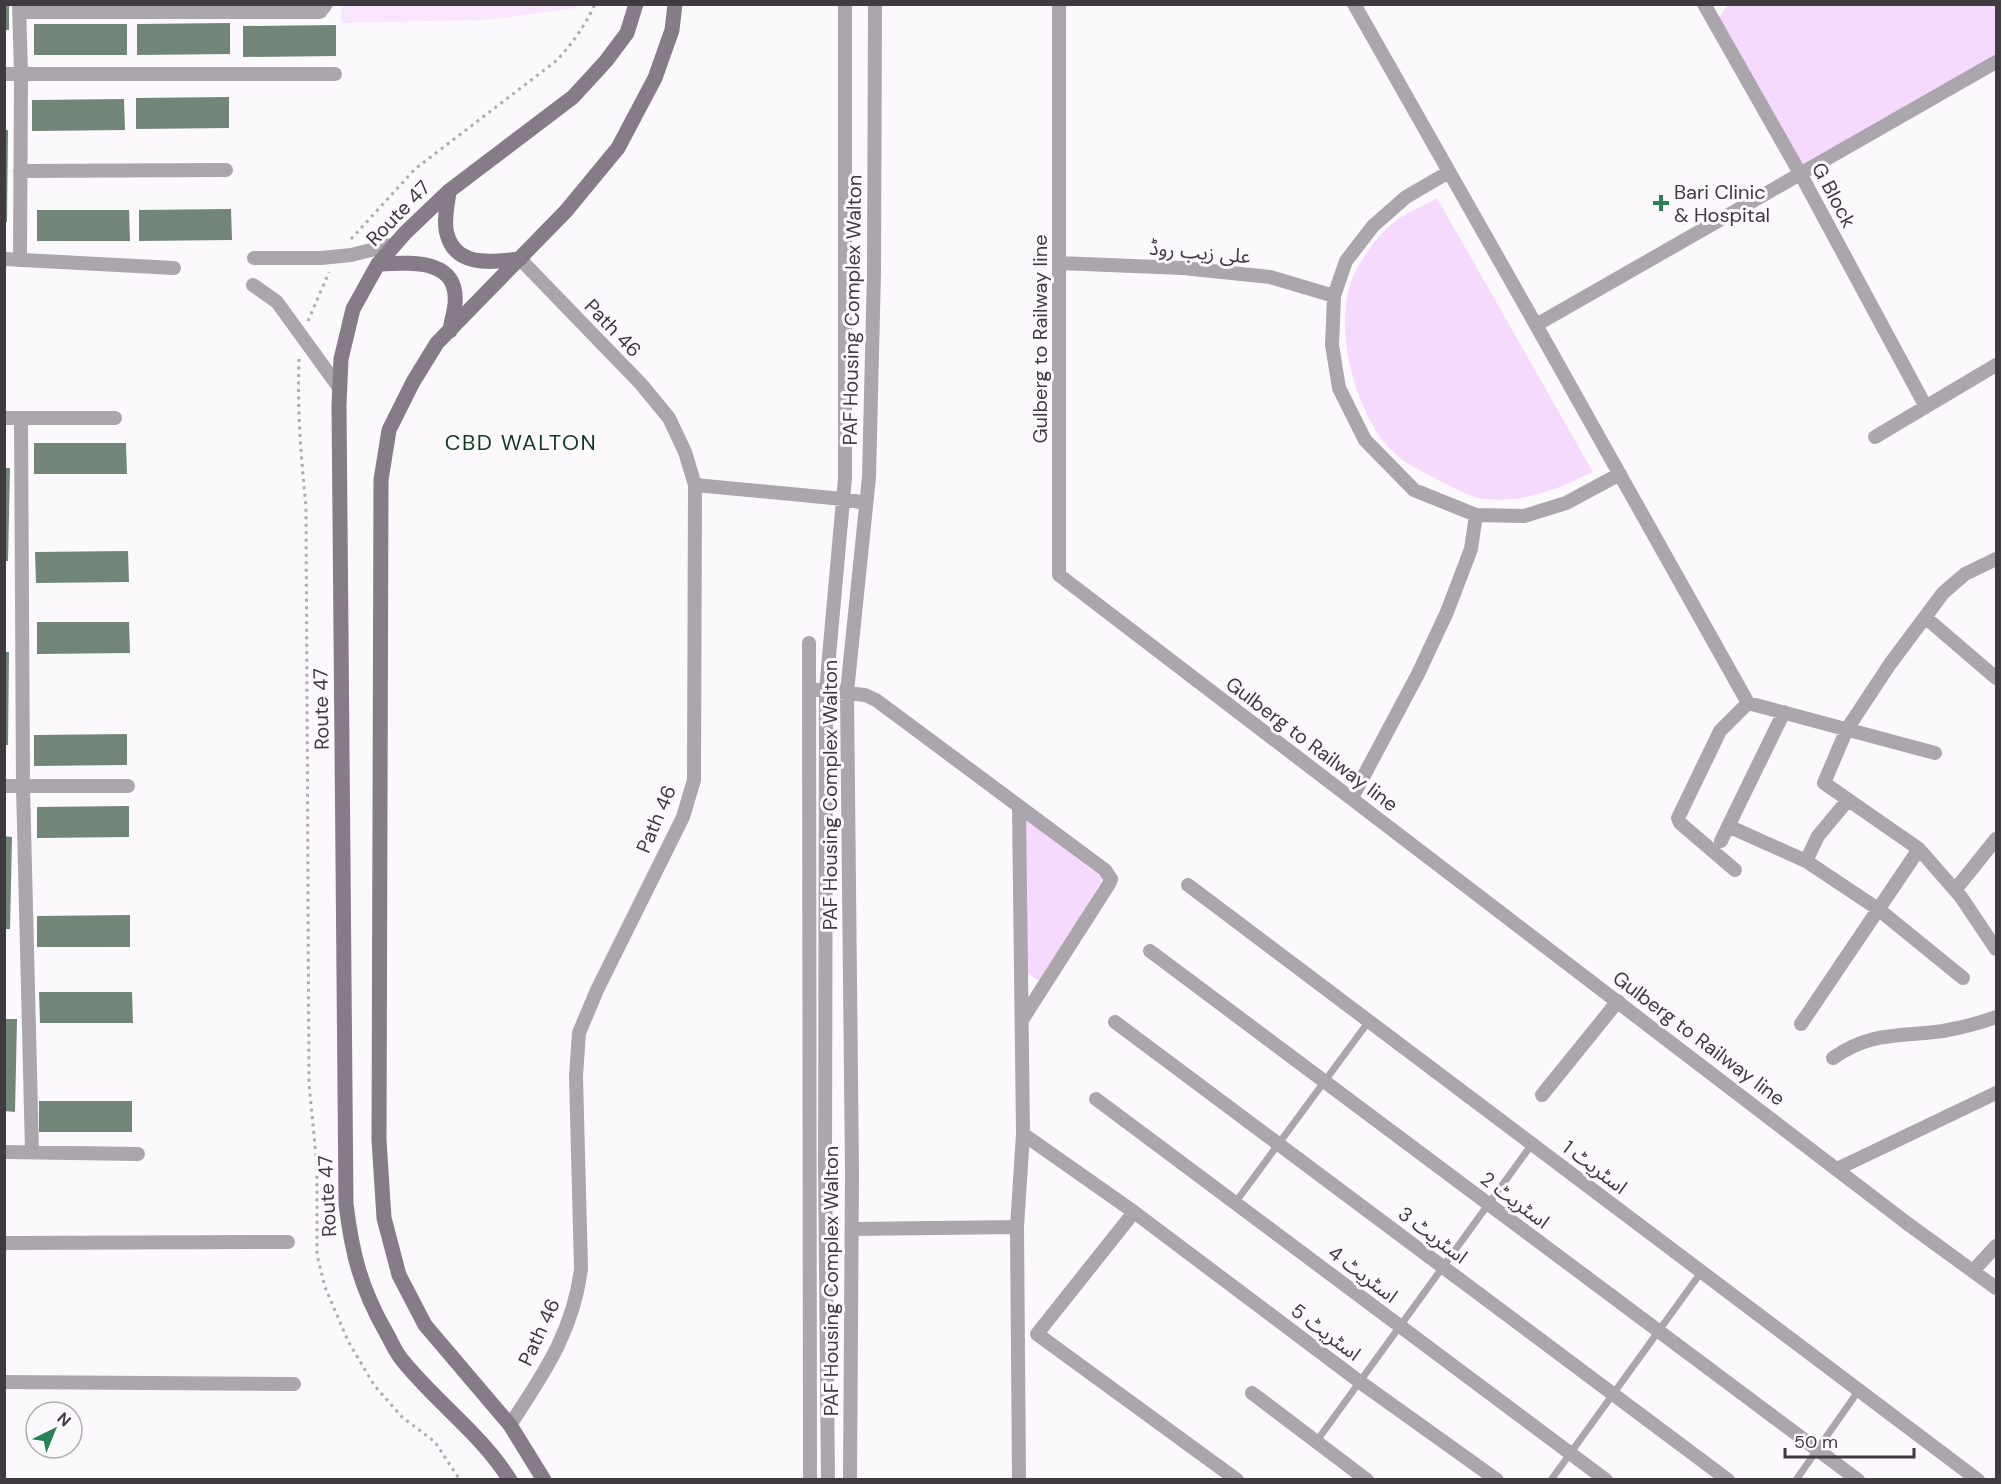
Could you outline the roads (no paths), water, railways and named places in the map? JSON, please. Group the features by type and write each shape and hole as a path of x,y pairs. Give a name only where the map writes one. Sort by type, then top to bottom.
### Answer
{"street":[{"path":"20,259 19,8 320,12 326,4"},
{"name":"Route 47","path":"510,1479 497,1459 475,1434 402,1360 364,1291 351,1247 346,1204 341,359 353,309 378,264 450,190 573,97 606,61 627,33 636,4"},
{"path":"544,1479 510,1425 425,1325 399,1275 384,1218 380,1151 381,480 389,430 412,382 437,344 566,211 618,148 656,78 672,30 675,4"},
{"name":"PAF Housing Complex Walton","path":"828,1479 825,1167 826,690 845,467 845,4"},
{"name":"PAF Housing Complex Walton","path":"850,1479 852,1229 847,692 869,477 874,272 875,4"},
{"name":"Gulberg to Railway line","path":"1059,4 1059,575 1996,1288"},
{"path":"1354,4 1748,703 1935,753"},
{"name":"G Block","path":"1704,4 1801,175 1926,407"},
{"path":"1536,325 1996,62"},
{"path":"4,74 335,74"},
{"path":"20,171 226,170"},
{"path":"1449,172 1406,197 1373,226 1346,261 1334,296 1332,345 1339,388 1365,440 1414,490 1476,515 1524,516 1566,503 1620,474"},
{"path":"450,190 446,233 456,251 472,260 490,262 520,259"},
{"path":"254,258 321,258 351,255 395,244"},
{"path":"4,259 174,268"},
{"name":"Path 46","path":"510,1425 550,1364 567,1328 578,1295 581,1269 576,1076 579,1033 597,990 683,817 694,780 695,485 686,452 669,418 641,384 520,259"},
{"path":"378,264 415,263 432,266 445,272 454,288 455,302 450,331"},
{"name":"علی زیب روڈ","path":"1059,263 1183,268 1269,277 1334,296"},
{"path":"253,285 277,302 340,389"},
{"path":"1875,437 1996,365"},
{"path":"4,418 115,418"},
{"path":"21,418 23,786 32,1152"},
{"path":"695,485 866,503"},
{"path":"1352,798 1418,674 1447,612 1472,549 1476,515"},
{"path":"1995,944 1955,890 1919,849 1824,783 1847,729 1890,664 1943,592 1965,574 1996,559"},
{"path":"1925,617 1996,678"},
{"path":"809,643 810,1479"},
{"path":"809,690 847,692 866,695 876,700 1106,870 1111,879 1022,1020"},
{"path":"1735,870 1680,824 1678,818 1720,731 1748,703"},
{"path":"1721,841 1784,712"},
{"path":"4,786 128,786"},
{"path":"1806,861 1818,836 1848,800"},
{"path":"1019,1479 1017,1227 1023,1134 1020,807"},
{"path":"1728,826 1806,861 1878,909 1963,978"},
{"path":"1955,890 1996,839"},
{"path":"1801,1024 1919,849"},
{"name":"اسٹریٹ 1","path":"1188,885 1978,1479"},
{"name":"اسٹریٹ 2","path":"1150,951 1858,1479"},
{"path":"1542,1095 1618,1001"},
{"path":"1833,1058 1847,1048 1888,1035 1944,1031 1996,1017"},
{"name":"اسٹریٹ 3","path":"1115,1022 1728,1479"},
{"path":"1838,1169 1996,1093"},
{"name":"اسٹریٹ 4","path":"1096,1100 1606,1479"},
{"name":"اسٹریٹ 5","path":"1023,1134 1134,1212 1360,1382 1497,1479"},
{"path":"4,1152 138,1154"},
{"path":"1037,1334 1134,1212"},
{"path":"852,1229 1017,1227"},
{"path":"4,1243 288,1242"},
{"path":"1973,1271 1996,1246"},
{"path":"1019,1332 1037,1334 1237,1479"},
{"path":"4,1382 294,1384"},
{"path":"1252,1393 1367,1479"}],"lane":[{"path":"1235,1203 1369,1021"},
{"path":"1316,1442 1532,1144"},
{"path":"1551,1479 1702,1271"},
{"path":"1796,1479 1859,1390"}],"place":[{"name":"Bari Clinic & Hospital","path":"1661,203"}],"district":[{"name":"CBD WALTON","path":"521,442"}]}
